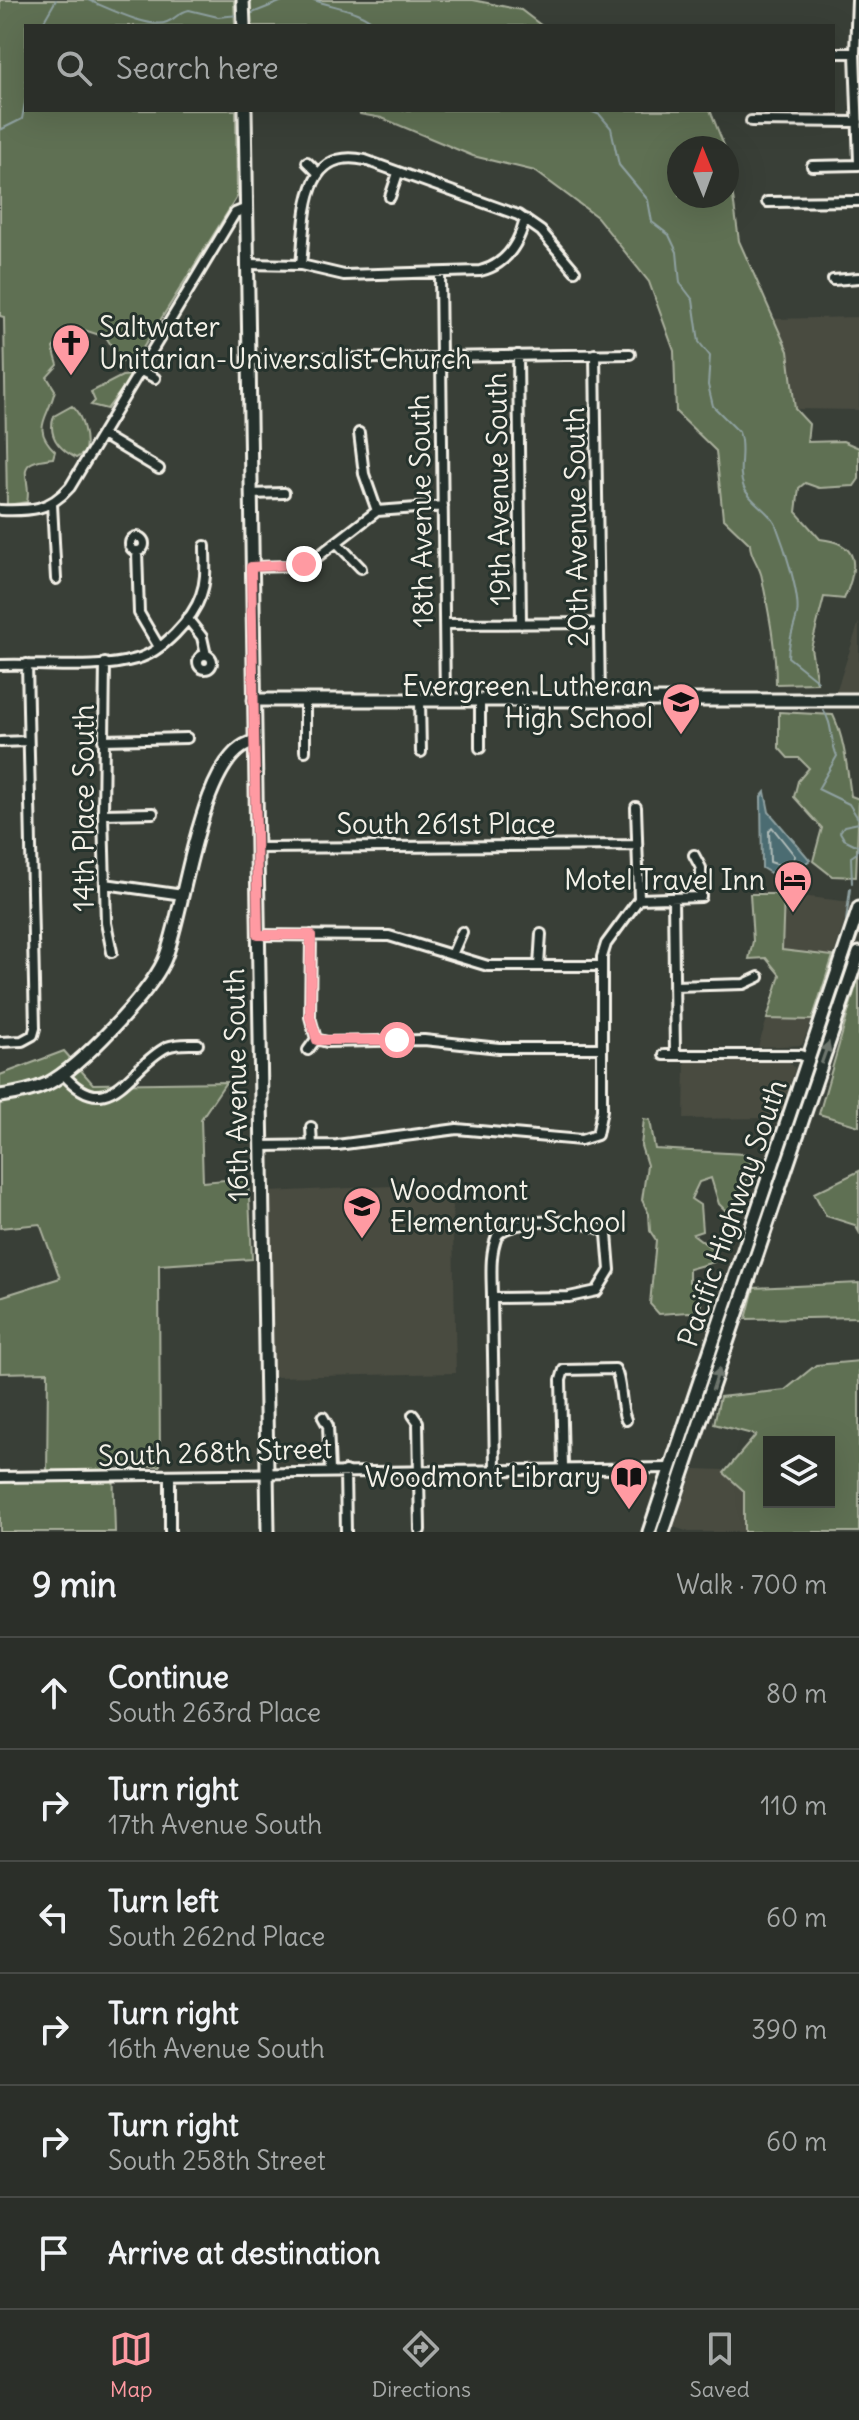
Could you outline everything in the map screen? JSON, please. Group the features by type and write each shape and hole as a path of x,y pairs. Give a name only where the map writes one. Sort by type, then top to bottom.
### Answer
{"main road":[{"path":"243,0 244,24"},
{"name":"16th Avenue South","path":"245,112 268,1532"},
{"path":"254,700 859,700"},
{"path":"0,1096 33,1090 63,1074 151,983 172,941 202,820 231,755 240,746 254,742"},
{"path":"231,755 247,760 255,768"},
{"name":"Pacific Highway South","path":"649,1532 859,908"},
{"name":"Pacific Highway South","path":"662,1532 859,953"},
{"path":"805,1070 801,1103 805,1114"},
{"path":"790,1157 795,1120 791,1113"},
{"path":"688,1460 683,1456 696,1395"},
{"path":"662,1532 674,1473 670,1468"}],"street":[{"path":"812,166 859,164 855,53 858,7"},
{"path":"835,53 855,53"},
{"path":"751,121 858,122"},
{"path":"301,265 308,208 318,173 329,162 346,157 365,160 525,219 575,271"},
{"path":"307,162 318,173"},
{"path":"390,197 398,173"},
{"path":"767,202 859,201"},
{"path":"0,510 31,511 52,504 70,487 235,213 247,208"},
{"path":"246,264 301,265 344,275 480,271 495,266 514,247 525,219"},
{"name":"18th Avenue South","path":"440,273 445,700"},
{"path":"833,280 859,278"},
{"name":"20th Avenue South","path":"595,354 600,700"},
{"path":"248,360 310,361 370,355 630,354"},
{"name":"19th Avenue South","path":"518,355 521,624"},
{"path":"139,370 155,378"},
{"path":"359,433 364,474 377,511"},
{"path":"102,435 159,469"},
{"path":"250,494 284,493"},
{"path":"52,504 56,579"},
{"path":"251,567 304,564 377,511 443,506"},
{"path":"337,543 361,568"},
{"path":"0,665 105,663 138,659 159,647 187,618 202,591 205,546"},
{"path":"137,551 139,613 159,647"},
{"path":"187,618 202,637 206,655"},
{"path":"444,624 599,623"},
{"name":"14th Place South","path":"105,663 103,814 106,923 112,952"},
{"path":"0,1042 26,1040 34,1032 27,664"},
{"path":"305,700 305,751"},
{"path":"420,700 421,752"},
{"path":"480,700 480,748"},
{"path":"103,740 187,738"},
{"path":"0,742 28,741"},
{"path":"261,1146 312,1146 457,1129 581,1140 597,1135 602,1110 601,966 606,944 631,915 639,899 636,807"},
{"path":"103,814 153,813"},
{"name":"South 261st Place","path":"256,848 637,845"},
{"path":"639,899 701,897 701,868 694,855"},
{"path":"105,884 183,895"},
{"path":"673,898 675,1053"},
{"path":"452,955 462,932"},
{"path":"539,966 541,934"},
{"path":"258,935 389,936 488,966 601,966"},
{"path":"311,935 310,1017 316,1039"},
{"path":"674,986 744,984 759,977"},
{"path":"316,1039 327,1042 424,1040 499,1048 601,1048"},
{"path":"308,1050 316,1039"},
{"path":"63,1074 76,1089 86,1094 111,1092 171,1045 198,1044"},
{"path":"664,1055 809,1058"},
{"path":"311,1127 312,1146"},
{"path":"492,1298 580,1296 603,1287 609,1275 611,1254 603,1229 580,1223 523,1223 500,1231 492,1254 492,1298 495,1469"},
{"path":"563,1468 561,1380 564,1370 615,1369 619,1377 620,1405 626,1420"},
{"path":"413,1415 418,1422 420,1530"},
{"path":"323,1417 328,1426 330,1471"},
{"name":"South 268th Street","path":"0,1477 267,1471 670,1468"},
{"path":"345,1471 346,1532"},
{"path":"170,1475 170,1532"}],"shaded area":[{"path":"859,317 859,410 795,409 788,351 773,319"},
{"path":"859,622 859,692 836,692"},
{"path":"784,894 851,902 833,956 782,950"},
{"path":"767,1019 812,1020 802,1045 758,1047"},
{"path":"685,1060 787,1060 795,1068 779,1118 684,1119"},
{"name":"Woodmont Elementary School","path":"452,1183 456,1373 273,1377 269,1192"},
{"path":"694,1469 723,1470 744,1491 744,1532 689,1532 674,1527"}],"green space":[{"path":"0,0 234,0 235,24 24,24 24,112 236,112 237,197 133,364 121,361 106,337 81,329 62,338 53,348 58,365 47,377 55,390 42,429 55,451 53,458 39,460 27,467 27,502 7,505 4,317 0,316"},
{"path":"250,0 473,0 521,10 539,24 250,24"},
{"path":"359,112 711,112 720,136 667,136 667,208 734,208 739,241 788,351 795,409 809,424 807,442 843,441 859,448 859,479 854,486 819,488 805,483 799,488 796,512 820,539 833,541 849,551 853,566 844,599 824,597 811,648 817,683 776,684 770,618 761,573 750,544 723,518 716,451 676,412 674,351 649,282 597,217 535,171 473,156 382,118"},
{"path":"133,375 107,409 91,405 95,401 91,392 122,376"},
{"path":"72,406 82,421 86,442 84,453 76,458 60,446 52,430 54,416"},
{"path":"779,712 833,715 843,744 851,796 859,799 856,877 832,876 813,861 822,828 794,797 798,781 809,768 799,758 788,758 779,748"},
{"path":"750,894 784,894 782,950 833,956 812,1020 767,1019 780,975 766,958 749,959 753,941"},
{"path":"859,975 859,1126 819,1114"},
{"path":"64,1051 93,1084 226,1082 201,1119 203,1182 248,1178 252,1259 159,1265 160,1466 113,1465 115,1532 0,1532 0,1479 47,1477 48,1372 0,1373 0,1297 60,1278 40,1224 0,1228 0,1075"},
{"path":"644,1119 650,1120 655,1149 745,1154 751,1162 741,1203 728,1213 719,1204 711,1178 699,1182 691,1199 700,1205 702,1231 693,1234 715,1251 714,1262 689,1269 689,1282 703,1291 699,1315 689,1312 659,1314 650,1304 656,1240 650,1231 649,1214 642,1200 647,1165 641,1146"},
{"path":"859,1171 859,1232 855,1225 826,1216 814,1193"},
{"path":"859,1283 859,1317 746,1319 754,1288"},
{"path":"859,1361 859,1532 744,1532 744,1491 724,1473 756,1435 714,1424 720,1397 785,1390 816,1365"}],"water":[{"path":"765,792 769,812 810,860 799,868 799,877 774,875 762,868 761,797"}],"waterway":[{"path":"42,24 56,0"},
{"path":"88,0 127,16 159,24 189,10 218,17 239,15"},
{"path":"250,14 285,0"},
{"path":"314,0 355,12 375,24"},
{"path":"0,130 22,119 24,108"},
{"path":"593,112 600,115 611,128 619,165 648,200 652,222 669,235 677,252 680,283 693,300 699,342 710,356 708,385 713,406 739,432 744,488 773,520 791,570 798,606 788,657 818,681"},
{"path":"823,710 837,756 818,789 849,804 859,820"},
{"path":"852,883 851,857 857,853 858,846 844,839 840,832 844,826 859,823"},
{"path":"846,921 850,889"}],"place":[{"name":"Saltwater Unitarian-Universalist Church","path":"71,377"},
{"name":"Evergreen Lutheran High School","path":"681,736"},
{"name":"Motel Travel Inn","path":"793,914"},
{"name":"Woodmont Elementary School","path":"362,1240"},
{"name":"Woodmont Library","path":"629,1511"}],"route":[{"path":"304,564 251,567 258,935 311,935 310,1017 317,1040 397,1040"}]}
